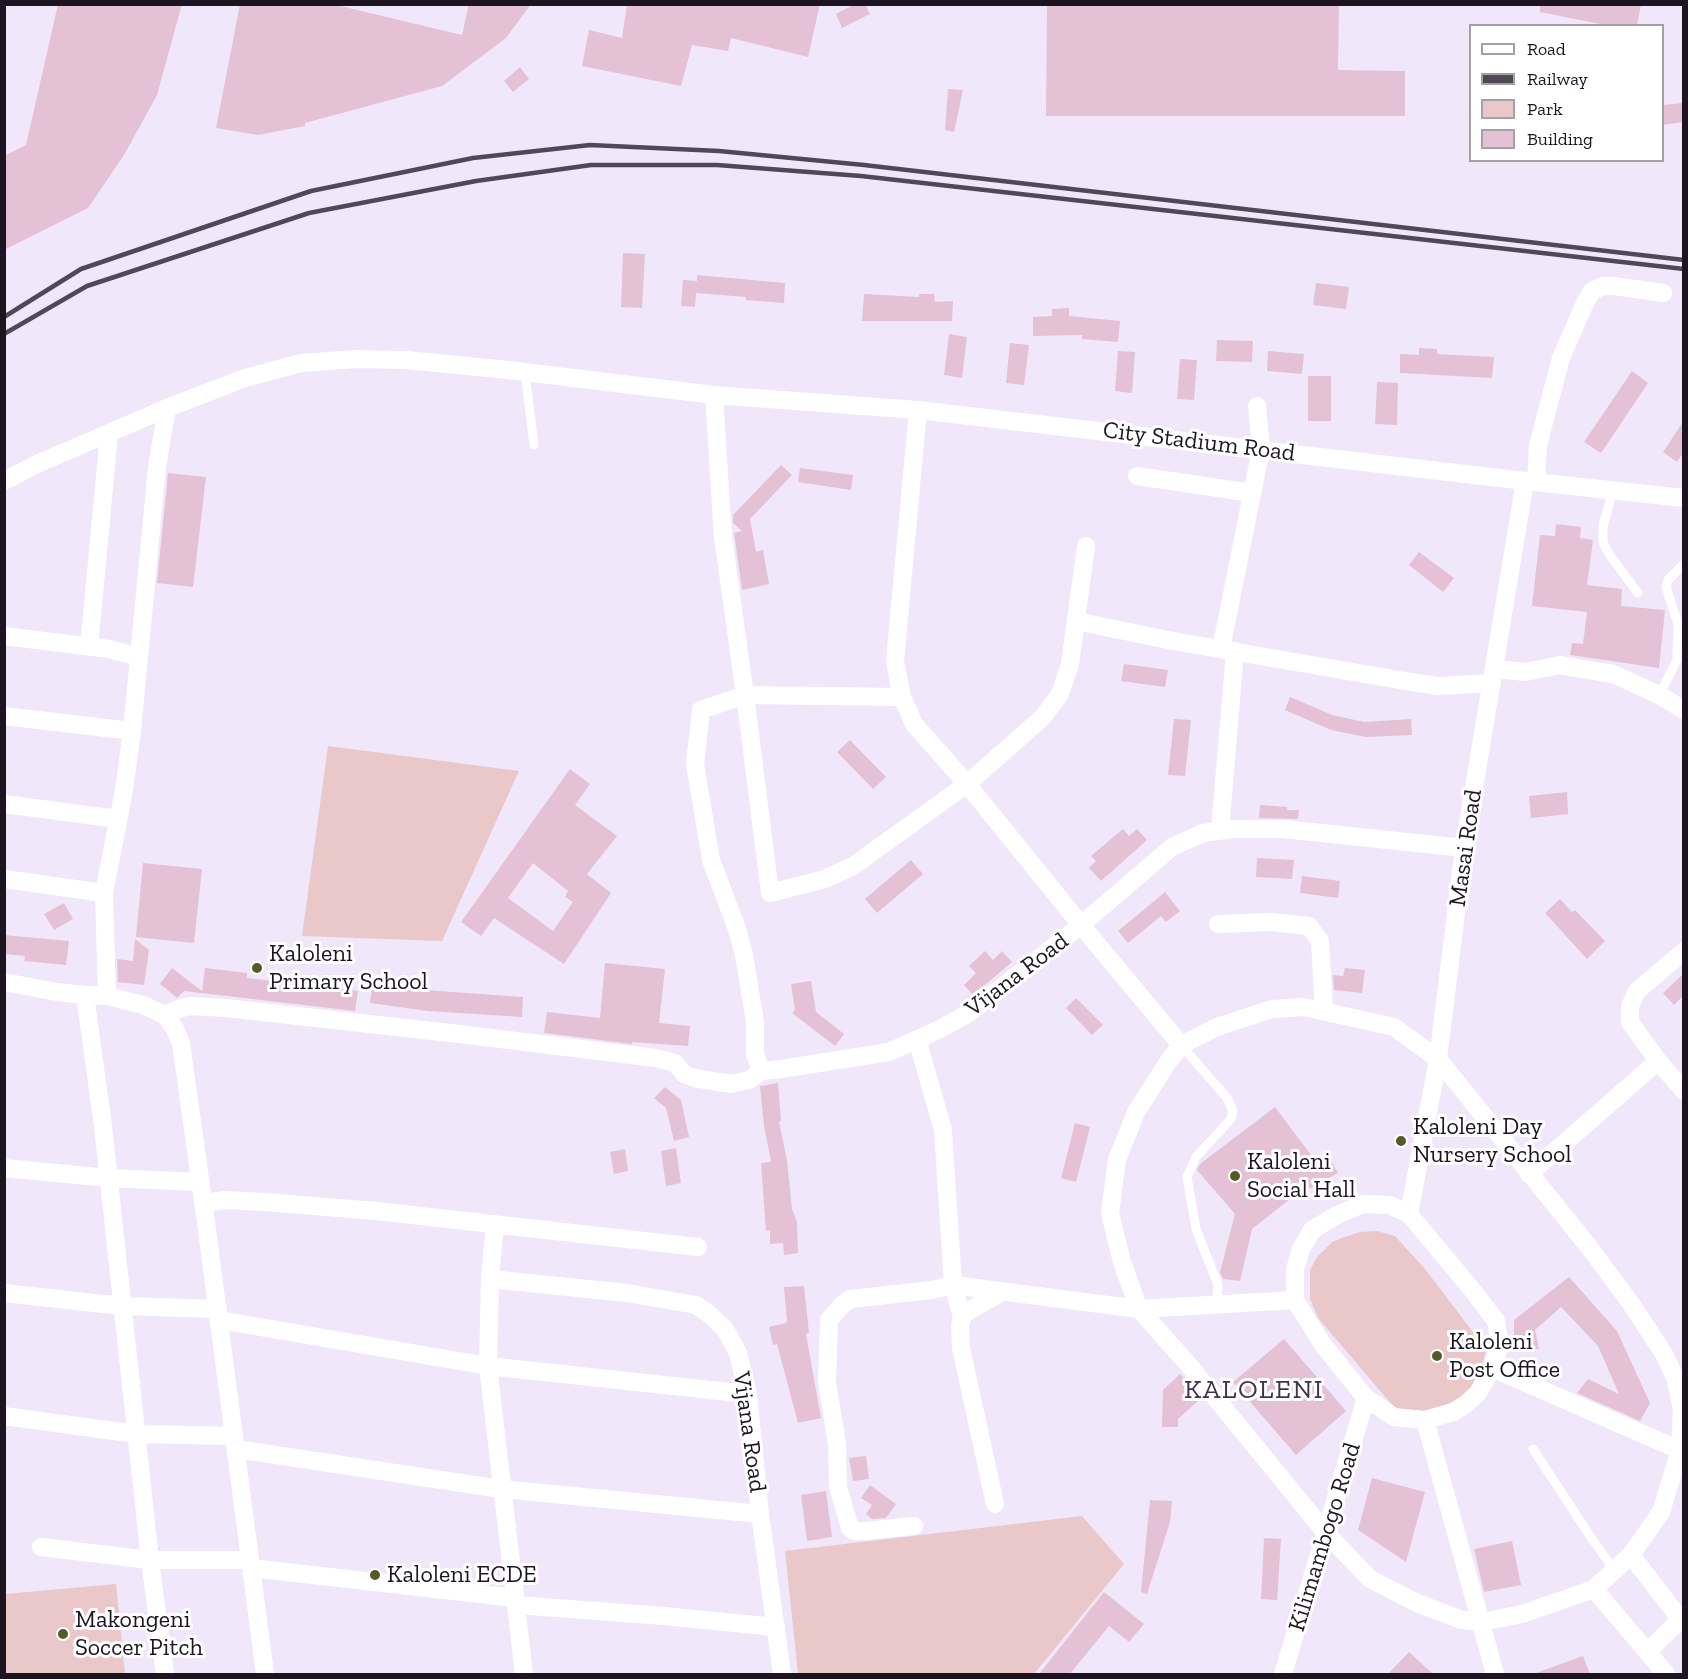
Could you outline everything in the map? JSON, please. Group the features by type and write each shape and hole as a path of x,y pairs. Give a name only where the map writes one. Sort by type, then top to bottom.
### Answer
{"street":[{"name":"Masai Road","path":"1409,1214 1438,1059 1464,848 1493,676 1530,482 1561,358 1585,303 1593,291 1603,286 1614,286 1663,293"},
{"name":"City Stadium Road","path":"4,481 37,464 166,408 245,378 278,368 316,361 356,359 406,360 525,372 714,396 918,410 1683,498"},
{"path":"714,396 723,537 770,893 825,879 853,866 967,784 1043,717 1060,694 1070,664 1086,546"},
{"path":"1221,830 1228,650 1261,449 1257,406"},
{"path":"107,996 104,892 132,731 157,467 166,408"},
{"path":"918,410 895,661 902,697 914,724 967,784 1081,926 1181,1045"},
{"path":"89,647 109,434"},
{"path":"1137,476 1252,493"},
{"path":"1076,621 1438,686 1559,665 1576,667 1613,674 1659,695 1683,710"},
{"path":"4,636 109,649 139,657"},
{"path":"761,1071 755,1054 755,1022 744,955 737,929 711,860 694,764 701,710 745,695 902,697"},
{"path":"4,716 132,731"},
{"path":"4,804 118,819"},
{"name":"Vijana Road","path":"165,1015 192,1006 226,1008 471,1035 656,1058 675,1064 684,1074 694,1078 731,1084 749,1080 761,1071 888,1052 940,1029 969,1013 1081,926 1172,846 1203,833 1221,830 1283,829 1464,848"},
{"path":"4,879 104,892"},
{"path":"1218,924 1271,921 1309,926 1320,941 1324,1010"},
{"path":"1683,951 1637,991 1630,1006 1630,1022 1683,1091"},
{"path":"4,982 57,992 107,996 143,1005 165,1015 181,1043 265,1674"},
{"path":"85,994 98,1085 150,1560 165,1674"},
{"path":"1304,1007 1324,1010 1394,1027 1438,1059 1589,1247 1632,1305 1680,1377 1682,1451 1661,1512 1631,1555 1594,1589 1522,1614 1482,1622 1462,1620 1417,1603 1370,1579 1326,1533 1187,1363 1138,1309 1122,1262 1110,1213 1117,1160 1136,1112 1181,1045 1217,1027 1272,1009 1304,1007"},
{"path":"917,1039 943,1130 953,1285 962,1317 961,1348 995,1504"},
{"path":"1529,1174 1658,1061"},
{"path":"4,1168 108,1178 201,1182"},
{"path":"204,1203 225,1200 376,1211 698,1247"},
{"path":"1364,1204 1390,1205 1409,1214 1496,1321 1500,1345 1492,1368 1478,1393 1467,1404 1453,1412 1425,1420 1394,1417 1366,1398 1323,1345 1295,1300 1295,1269 1301,1249 1312,1230 1337,1215 1364,1204"},
{"path":"495,1224 490,1279 488,1366 524,1674"},
{"name":"Vijana Road","path":"490,1279 627,1293 696,1305 724,1329 738,1353 748,1394 760,1514 782,1674"},
{"path":"914,1526 866,1532 854,1530 850,1527 838,1487 837,1444 827,1382 829,1320 850,1299 932,1290 953,1285 1138,1309 1295,1300"},
{"path":"962,1317 1002,1292"},
{"path":"4,1293 218,1315 488,1366 748,1394"},
{"path":"1492,1368 1682,1451"},
{"name":"Kilimambogo Road","path":"1282,1674 1366,1398"},
{"path":"4,1416 136,1434 235,1443 501,1489 760,1514"},
{"path":"1425,1420 1495,1674"},
{"path":"41,1547 150,1560 251,1564 516,1602 776,1627"},
{"path":"1631,1555 1682,1622 1647,1652"},
{"path":"1594,1589 1666,1674"}],"lane":[{"path":"525,372 534,445"},
{"path":"1614,490 1603,526 1603,542 1609,555 1638,593"},
{"path":"1659,695 1677,660 1678,624 1666,587 1668,580 1683,564"},
{"path":"1181,1045 1227,1098 1233,1111 1231,1119 1196,1157 1187,1177 1196,1229 1218,1286 1217,1304"},
{"path":"1533,1449 1615,1570"}],"green space":[{"path":"328,746 519,771 442,941 302,936"},
{"path":"1377,1231 1395,1236 1425,1269 1486,1349 1480,1377 1464,1403 1423,1414 1399,1413 1318,1318 1310,1299 1310,1270 1317,1257 1332,1242 1360,1232"},
{"path":"1082,1516 1124,1564 1034,1674 798,1674 785,1551"},
{"name":"Makongeni Soccer Pitch","path":"116,1584 125,1674 5,1674 5,1594"}],"building":[{"path":"58,4 182,4 157,95 124,155 88,208 4,250 4,156 26,145"},
{"path":"240,4 332,4 462,35 469,4 531,4 506,38 442,86 305,123 305,126 258,135 216,128"},
{"path":"627,4 820,4 808,57 731,38 728,51 692,45 681,86 582,66 589,30 622,38"},
{"path":"855,4 865,4 870,14 842,28 836,14"},
{"path":"1047,4 1339,4 1338,70 1405,71 1405,116 1046,116"},
{"path":"1540,4 1641,4 1637,24 1600,24 1540,12"},
{"path":"520,67 529,79 513,92 504,81"},
{"path":"948,89 963,90 954,132 945,130"},
{"path":"1683,103 1683,122 1664,125 1664,105"},
{"path":"623,253 645,254 642,308 621,307"},
{"path":"697,275 785,283 784,303 696,293 695,307 681,306 683,280 697,281"},
{"path":"1316,283 1349,287 1346,309 1313,305"},
{"path":"864,294 919,297 919,294 934,294 935,302 953,301 952,321 862,321"},
{"path":"1069,308 1069,316 1120,321 1118,342 1082,339 1082,335 1033,336 1033,317 1052,316 1052,309"},
{"path":"949,334 967,337 962,378 944,375"},
{"path":"1217,340 1253,341 1252,362 1216,361"},
{"path":"1010,343 1029,345 1024,385 1006,383"},
{"path":"1419,348 1437,349 1437,354 1494,357 1492,378 1400,373 1400,354 1419,355"},
{"path":"1118,351 1135,352 1132,393 1115,391"},
{"path":"1268,351 1304,354 1302,374 1267,371"},
{"path":"1180,359 1197,360 1194,400 1177,399"},
{"path":"1632,371 1648,383 1601,453 1584,442"},
{"path":"1308,376 1331,376 1331,421 1308,421"},
{"path":"1377,382 1398,383 1397,425 1375,424"},
{"path":"1683,422 1683,453 1677,462 1663,452"},
{"path":"781,465 792,475 750,519 756,552 763,550 769,584 742,590 734,533 742,531 733,523 733,515"},
{"path":"800,468 853,475 851,490 798,482"},
{"path":"168,473 206,477 193,587 157,583"},
{"path":"1556,524 1581,527 1580,538 1593,540 1587,585 1622,589 1621,606 1665,610 1659,668 1570,655 1572,643 1583,644 1587,612 1532,606 1540,535 1555,536"},
{"path":"1419,552 1454,578 1443,592 1409,565"},
{"path":"1124,664 1168,670 1165,687 1121,681"},
{"path":"1290,697 1332,715 1364,722 1411,719 1412,735 1366,737 1331,730 1285,710"},
{"path":"1174,719 1191,720 1185,776 1168,775"},
{"path":"850,740 886,777 873,789 837,752"},
{"path":"570,769 590,784 575,805 617,836 587,874 611,893 564,964 494,918 481,936 461,922","holes":["533,863 568,891 565,897 573,902 553,931 508,898"]},
{"path":"1567,792 1568,814 1531,818 1529,796"},
{"path":"1260,805 1299,810 1298,819 1259,818"},
{"path":"1123,829 1129,836 1137,829 1147,840 1101,881 1089,868 1096,861 1091,856"},
{"path":"1257,858 1294,860 1292,879 1256,877"},
{"path":"911,860 923,874 877,913 865,899"},
{"path":"143,863 202,869 194,943 136,937"},
{"path":"1302,876 1340,881 1338,898 1300,893"},
{"path":"1165,892 1180,911 1166,922 1161,916 1128,943 1118,931"},
{"path":"1560,899 1572,912 1575,910 1605,941 1587,959 1545,913"},
{"path":"64,903 73,919 54,930 44,914"},
{"path":"4,935 69,941 66,965 24,961 25,956 4,954"},
{"path":"135,939 149,950 144,985 118,982 117,959 133,961"},
{"path":"985,951 993,960 1002,951 1012,962 973,995 964,985 976,973 969,966"},
{"path":"605,963 665,969 659,1023 690,1026 688,1046 632,1042 632,1044 544,1033 547,1012 600,1018"},
{"path":"172,968 202,991 205,968 247,973 247,978 358,991 355,1011 184,991 177,998 160,984"},
{"path":"1345,968 1365,970 1362,993 1334,990 1333,975 1343,976"},
{"path":"1683,974 1683,996 1674,1005 1663,993"},
{"path":"373,981 412,987 411,989 523,997 522,1017 428,1011 370,1003"},
{"path":"811,981 816,1012 844,1034 835,1046 792,1013 795,1010 791,984"},
{"path":"1076,998 1103,1025 1092,1035 1066,1008"},
{"path":"778,1083 781,1121 779,1122 787,1160 792,1209 797,1222 798,1253 784,1255 783,1243 770,1244 770,1230 766,1231 761,1163 771,1162 760,1086"},
{"path":"665,1087 681,1100 689,1137 674,1141 666,1108 654,1098"},
{"path":"1275,1107 1314,1159 1328,1155 1338,1173 1311,1188 1304,1188 1252,1229 1240,1281 1223,1279 1220,1272 1235,1214 1197,1170 1200,1164"},
{"path":"1075,1123 1090,1127 1076,1182 1061,1178"},
{"path":"676,1148 681,1183 666,1186 661,1151"},
{"path":"625,1149 628,1171 614,1174 610,1152"},
{"path":"1569,1277 1617,1331 1650,1403 1640,1421 1577,1393 1588,1379 1619,1394 1598,1346 1561,1307 1535,1330 1539,1349 1514,1352 1514,1320"},
{"path":"804,1286 809,1333 806,1334 821,1418 798,1423 777,1344 773,1345 769,1327 787,1321 784,1287"},
{"path":"1284,1339 1346,1411 1296,1455 1233,1382"},
{"path":"1180,1374 1201,1398 1178,1419 1178,1427 1162,1427 1163,1390"},
{"path":"866,1456 869,1479 853,1481 849,1458"},
{"path":"1372,1478 1425,1492 1406,1562 1358,1530"},
{"path":"870,1485 896,1504 886,1518 872,1519 866,1514 872,1505 861,1498"},
{"path":"826,1491 832,1537 807,1541 801,1495"},
{"path":"1150,1500 1172,1501 1170,1522 1147,1594 1141,1592"},
{"path":"1264,1538 1281,1539 1277,1600 1261,1599"},
{"path":"1512,1541 1521,1585 1484,1592 1474,1549"},
{"path":"1104,1592 1144,1624 1129,1642 1109,1626 1070,1674 1039,1674"},
{"path":"1409,1652 1433,1674 1388,1674"},
{"path":"1583,1656 1590,1674 1536,1674 1536,1673"}],"railway":[{"path":"4,317 81,269 311,191 473,158 590,145 719,151 864,165 1684,260"},
{"path":"4,334 87,286 309,213 476,181 591,165 717,165 861,176 1684,269"}],"place":[{"name":"Kaloleni Primary School","path":"257,968"},
{"name":"Kaloleni Day Nursery School","path":"1401,1141"},
{"name":"Kaloleni Social Hall","path":"1235,1176"},
{"name":"Kaloleni Post Office","path":"1437,1356"},
{"name":"Kaloleni ECDE","path":"375,1575"},
{"name":"Makongeni Soccer Pitch","path":"63,1634"}],"district":[{"name":"KALOLENI","path":"1254,1390"}]}
